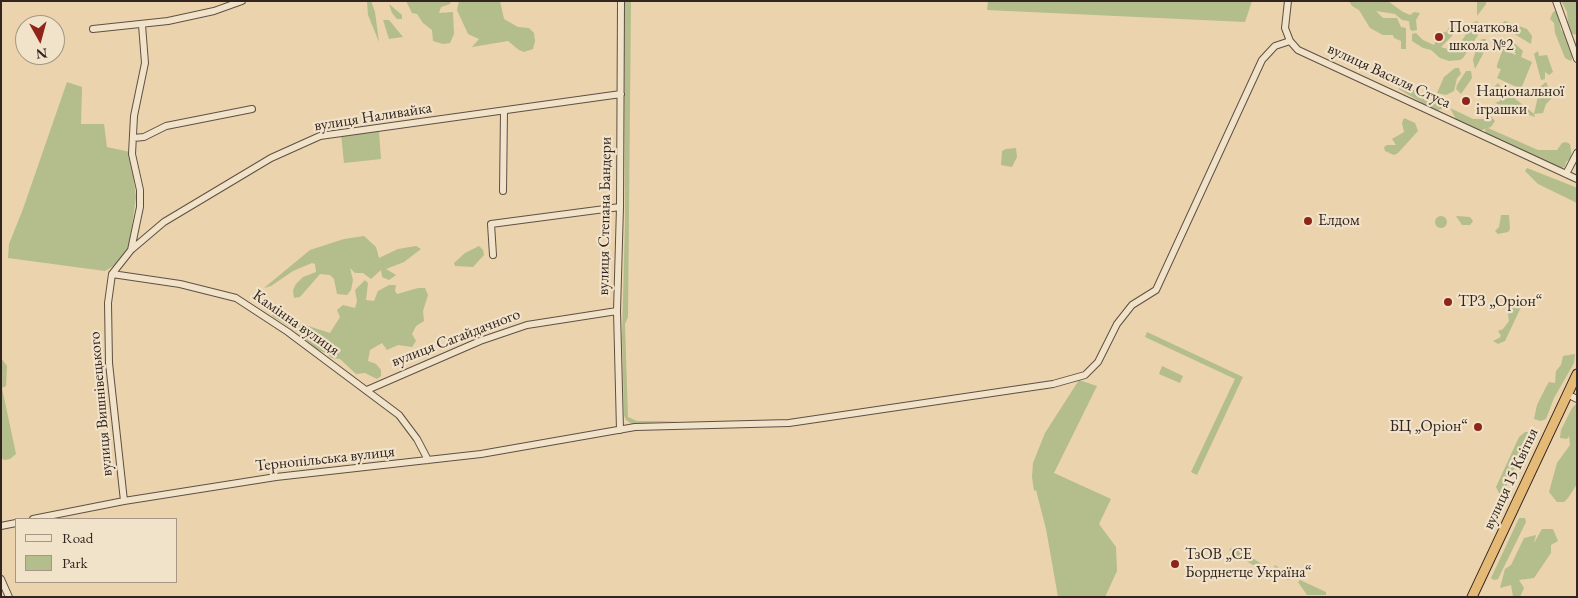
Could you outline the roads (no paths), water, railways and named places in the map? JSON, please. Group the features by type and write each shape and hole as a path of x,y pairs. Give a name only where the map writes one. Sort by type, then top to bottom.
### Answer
{"highway":[{"name":"вулиця 15 Квітня","path":"1472,597 1577,374"}],"street":[{"path":"93,29 142,25 214,11 242,1"},
{"name":"вулиця Степана Бандери","path":"620,430 617,311 620,207 621,1"},
{"path":"1288,1 1285,28 1290,41"},
{"path":"1556,1 1577,59"},
{"path":"131,250 138,223 140,190 132,154 134,116 145,63 142,25"},
{"name":"вулиця Василя Стуса","path":"1290,41 1298,50 1577,179"},
{"name":"Тернопільська вулиця","path":"38,518 124,501 276,477 531,447 620,430 643,427 789,423 1053,384 1085,375 1098,362 1117,324 1132,305 1156,290 1262,60 1275,46 1290,41"},
{"name":"вулиця Наливайка","path":"112,274 131,250 164,222 204,197 236,181 271,158 320,136 621,94"},
{"path":"133,138 144,137 166,126 252,109"},
{"path":"503,192 504,111"},
{"path":"1566,174 1577,153"},
{"path":"493,255 491,224 620,207"},
{"name":"Камінна вулиця","path":"112,274 180,284 236,298 276,323 367,390 405,421 428,460"},
{"name":"вулиця Вишнівецького","path":"112,274 108,303 109,363 124,501"},
{"name":"вулиця Сагайдачного","path":"367,390 480,341 526,325 617,311"},
{"path":"1567,394 1577,399"},
{"path":"1,526 15,522"},
{"path":"1,579 9,597"}],"place":[{"name":"Початкова школа №2","path":"1439,37"},
{"name":"Національної іграшки","path":"1466,101"},
{"name":"Елдом","path":"1308,221"},
{"name":"ТРЗ „Оріон“","path":"1448,302"},
{"name":"БЦ „Оріон“","path":"1478,427"},
{"name":"ТзОВ „СЕ Борднетце Україна“","path":"1175,564"}]}
